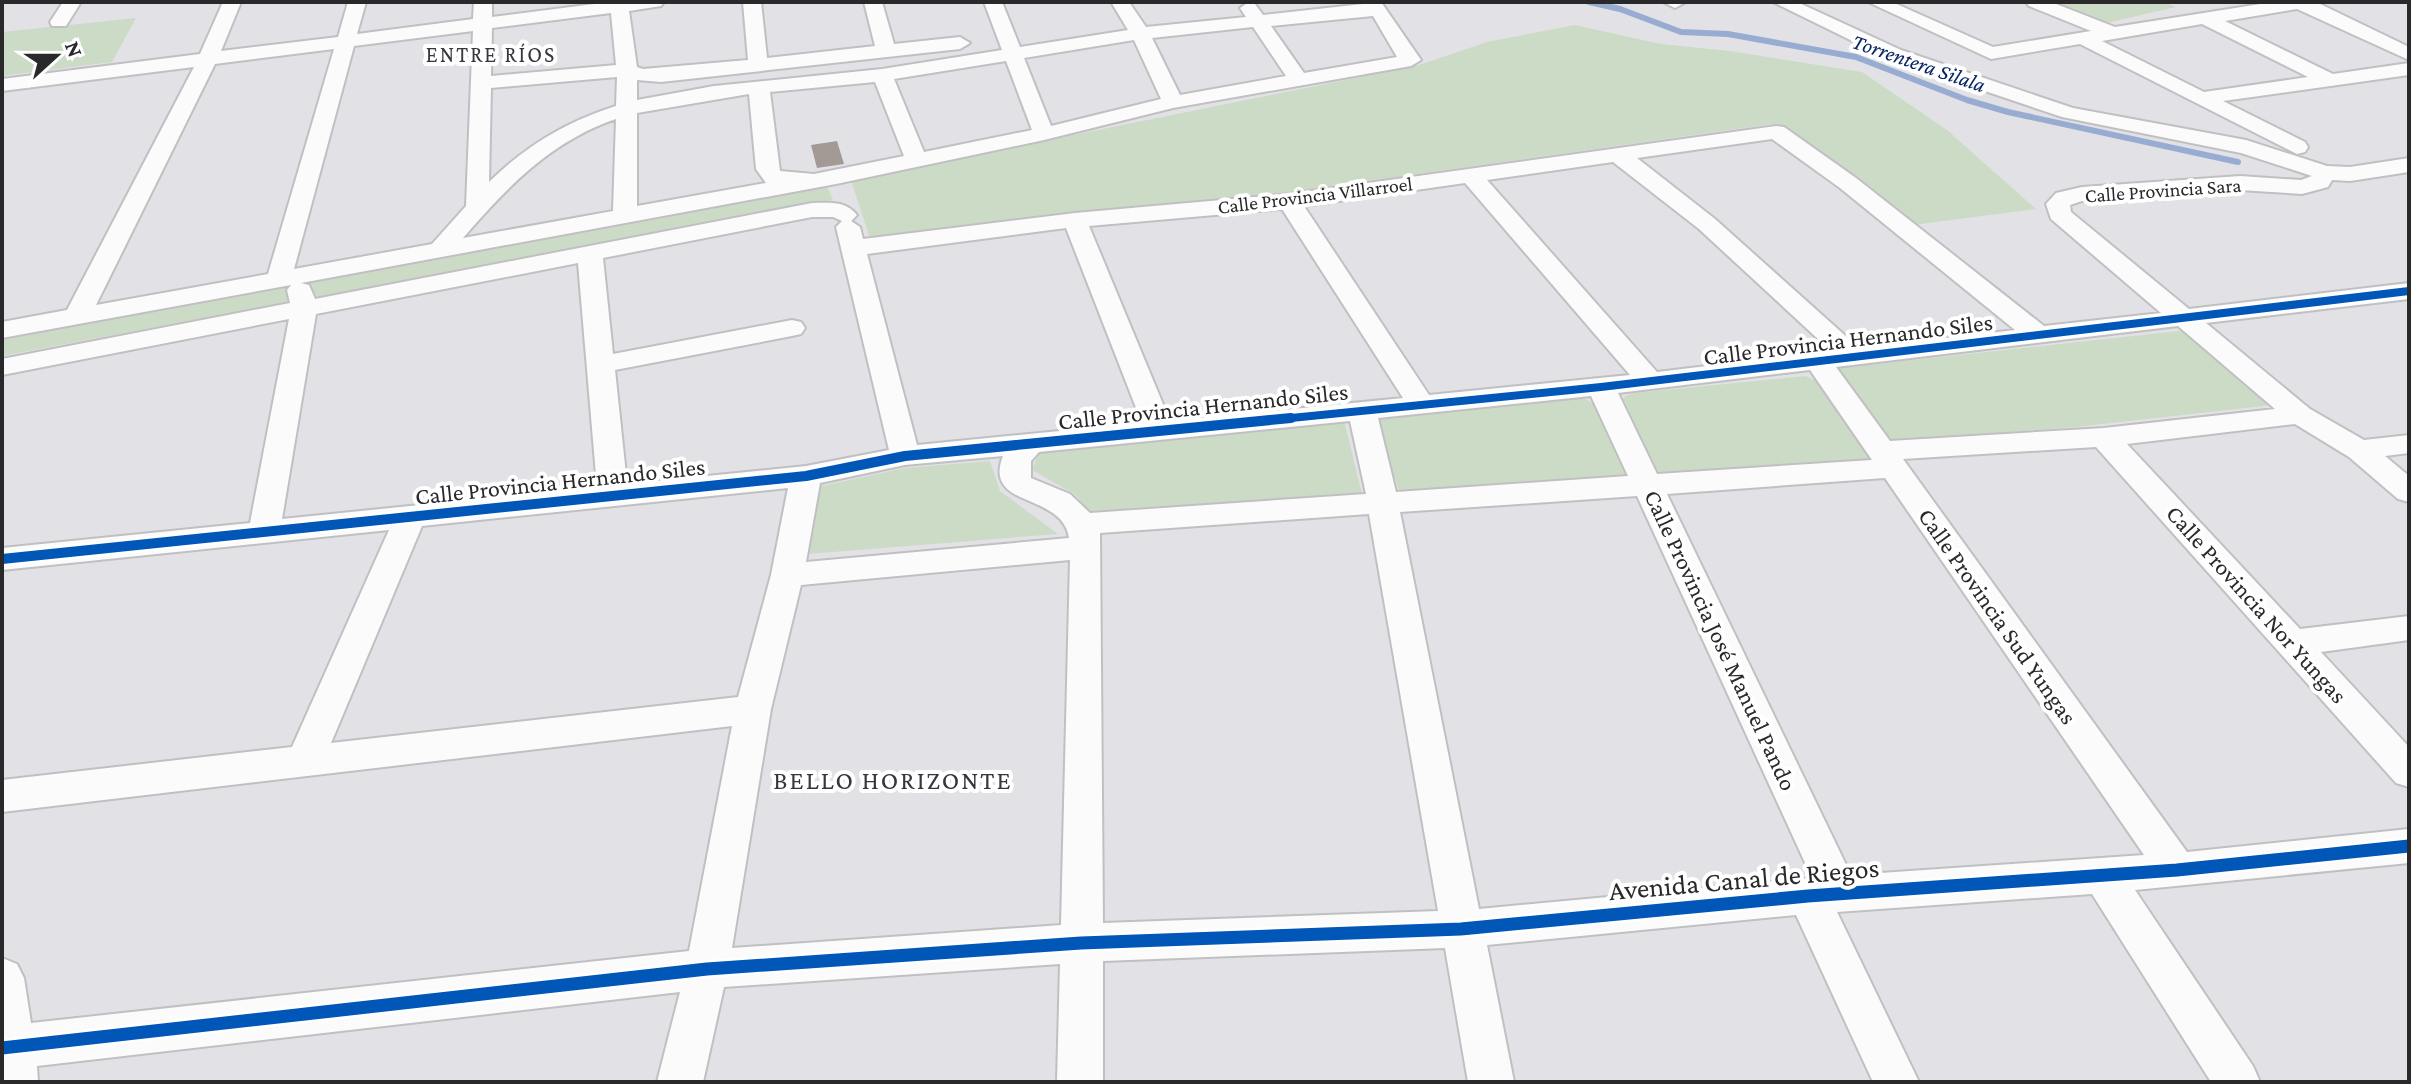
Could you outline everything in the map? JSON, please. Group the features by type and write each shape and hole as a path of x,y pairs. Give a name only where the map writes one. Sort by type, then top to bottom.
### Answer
{"street":[{"path":"59,22 72,2"},
{"path":"77,316 208,58 232,2"},
{"path":"264,532 304,309 288,277 344,40 357,2"},
{"path":"2,85 344,40 482,12 655,2"},
{"path":"752,2 758,65"},
{"path":"873,2 886,50"},
{"path":"993,2 1044,134"},
{"path":"1120,2 1140,33 1173,102"},
{"path":"1245,2 1298,79"},
{"path":"1782,2 1894,54 2069,113 2232,144 2325,173"},
{"path":"1877,2 1991,53 2303,3 2409,54"},
{"path":"2035,2 2110,32"},
{"path":"2183,2 2330,80"},
{"path":"619,4 627,70 624,108 625,217"},
{"path":"2,330 836,177 1044,134 1173,102 1411,60 1399,50 1376,6 1260,23 1011,46 886,50 661,76 640,75 627,70 483,83"},
{"path":"477,206 483,83 482,12"},
{"path":"2080,37 2350,174"},
{"path":"624,108 759,88 882,75 1011,46"},
{"path":"440,250 477,206 556,137 666,91 830,56"},
{"path":"2202,98 2409,69"},
{"path":"882,75 916,159"},
{"path":"2,109 24,82"},
{"path":"759,88 767,169 773,178 836,177"},
{"name":"Calle Provincia Villarroel","path":"854,248 1075,220 1289,201 1776,132 1848,183 2041,337"},
{"path":"1620,156 1707,224 1854,358"},
{"name":"Calle Provincia Sara","path":"2188,319 2059,214 2058,204 2064,198 2082,194 2240,183 2302,187 2320,182 2325,173 2350,174 2409,165"},
{"path":"1471,176 1651,382"},
{"path":"836,177 905,456"},
{"path":"1289,201 1420,403"},
{"path":"2,367 812,210 838,210 845,215"},
{"path":"1075,220 1159,429"},
{"path":"590,254 613,496"},
{"name":"Calle Provincia Hernando Siles","path":"2,559 806,476 905,456 1651,382 2409,291"},
{"path":"2188,319 2300,415 2359,450 2409,492"},
{"path":"600,365 792,328"},
{"name":"Calle Provincia Sud Yungas","path":"1819,363 2177,870"},
{"name":"Calle Provincia José Manuel Pando","path":"1601,387 1649,485 1824,895 1896,1082"},
{"path":"1362,410 1383,503 1491,1082"},
{"path":"787,575 1084,535 1383,503 1649,485 2300,415"},
{"name":"Calle Provincia Nor Yungas","path":"2104,437 2409,772"},
{"path":"1030,444 1016,459 1016,483 1059,501 1084,535 1080,1082"},
{"path":"2359,450 2409,444"},
{"path":"680,1082 707,969 753,709 787,575 806,476"},
{"path":"305,761 410,517"},
{"path":"2293,643 2409,628"},
{"path":"2,796 753,709"},
{"name":"Avenida Canal de Riegos","path":"10,1059 707,969 1081,943 1461,929 1824,895 2177,870 2409,846"},
{"path":"2102,875 2237,1082"},
{"path":"2,978 10,1059"}],"green space":[{"path":"2049,2 2163,2 2176,7 2102,24"},
{"path":"136,18 112,62 2,76 2,32"},
{"path":"1575,25 1661,44 1730,51 1862,72 1947,130 2036,209 1913,225 1824,157 1772,124 1298,191 1069,214 870,239 851,180 1419,65 1487,42"},
{"path":"827,186 833,200 2,356 2,338"},
{"path":"2188,330 2273,405 2076,427 1892,441 1838,368"},
{"path":"1806,376 1826,386 1872,458 1869,461 1663,475 1651,465 1619,402 1635,393"},
{"path":"1581,397 1595,404 1630,479 1401,496 1376,425 1381,417"},
{"path":"1344,420 1362,494 1088,511 1076,495 1032,470 1039,452"},
{"path":"990,461 1000,491 1058,534 808,554 817,487 905,468"}],"building":[{"path":"837,141 844,164 817,168 811,145"}],"waterway":[{"name":"Torrentera Silala","path":"1589,2 1620,9 1681,32 1728,34 1856,57 1967,100 2008,112 2238,162"}],"cycle path":[{"path":"2,559 806,476 905,456 1601,387 2409,291"},
{"path":"2,1048 707,969 1081,943 1461,929 1808,896 2177,870 2409,846"}],"district":[{"name":"ENTRE RÍOS","path":"491,54"},
{"name":"BELLO HORIZONTE","path":"893,780"}]}
